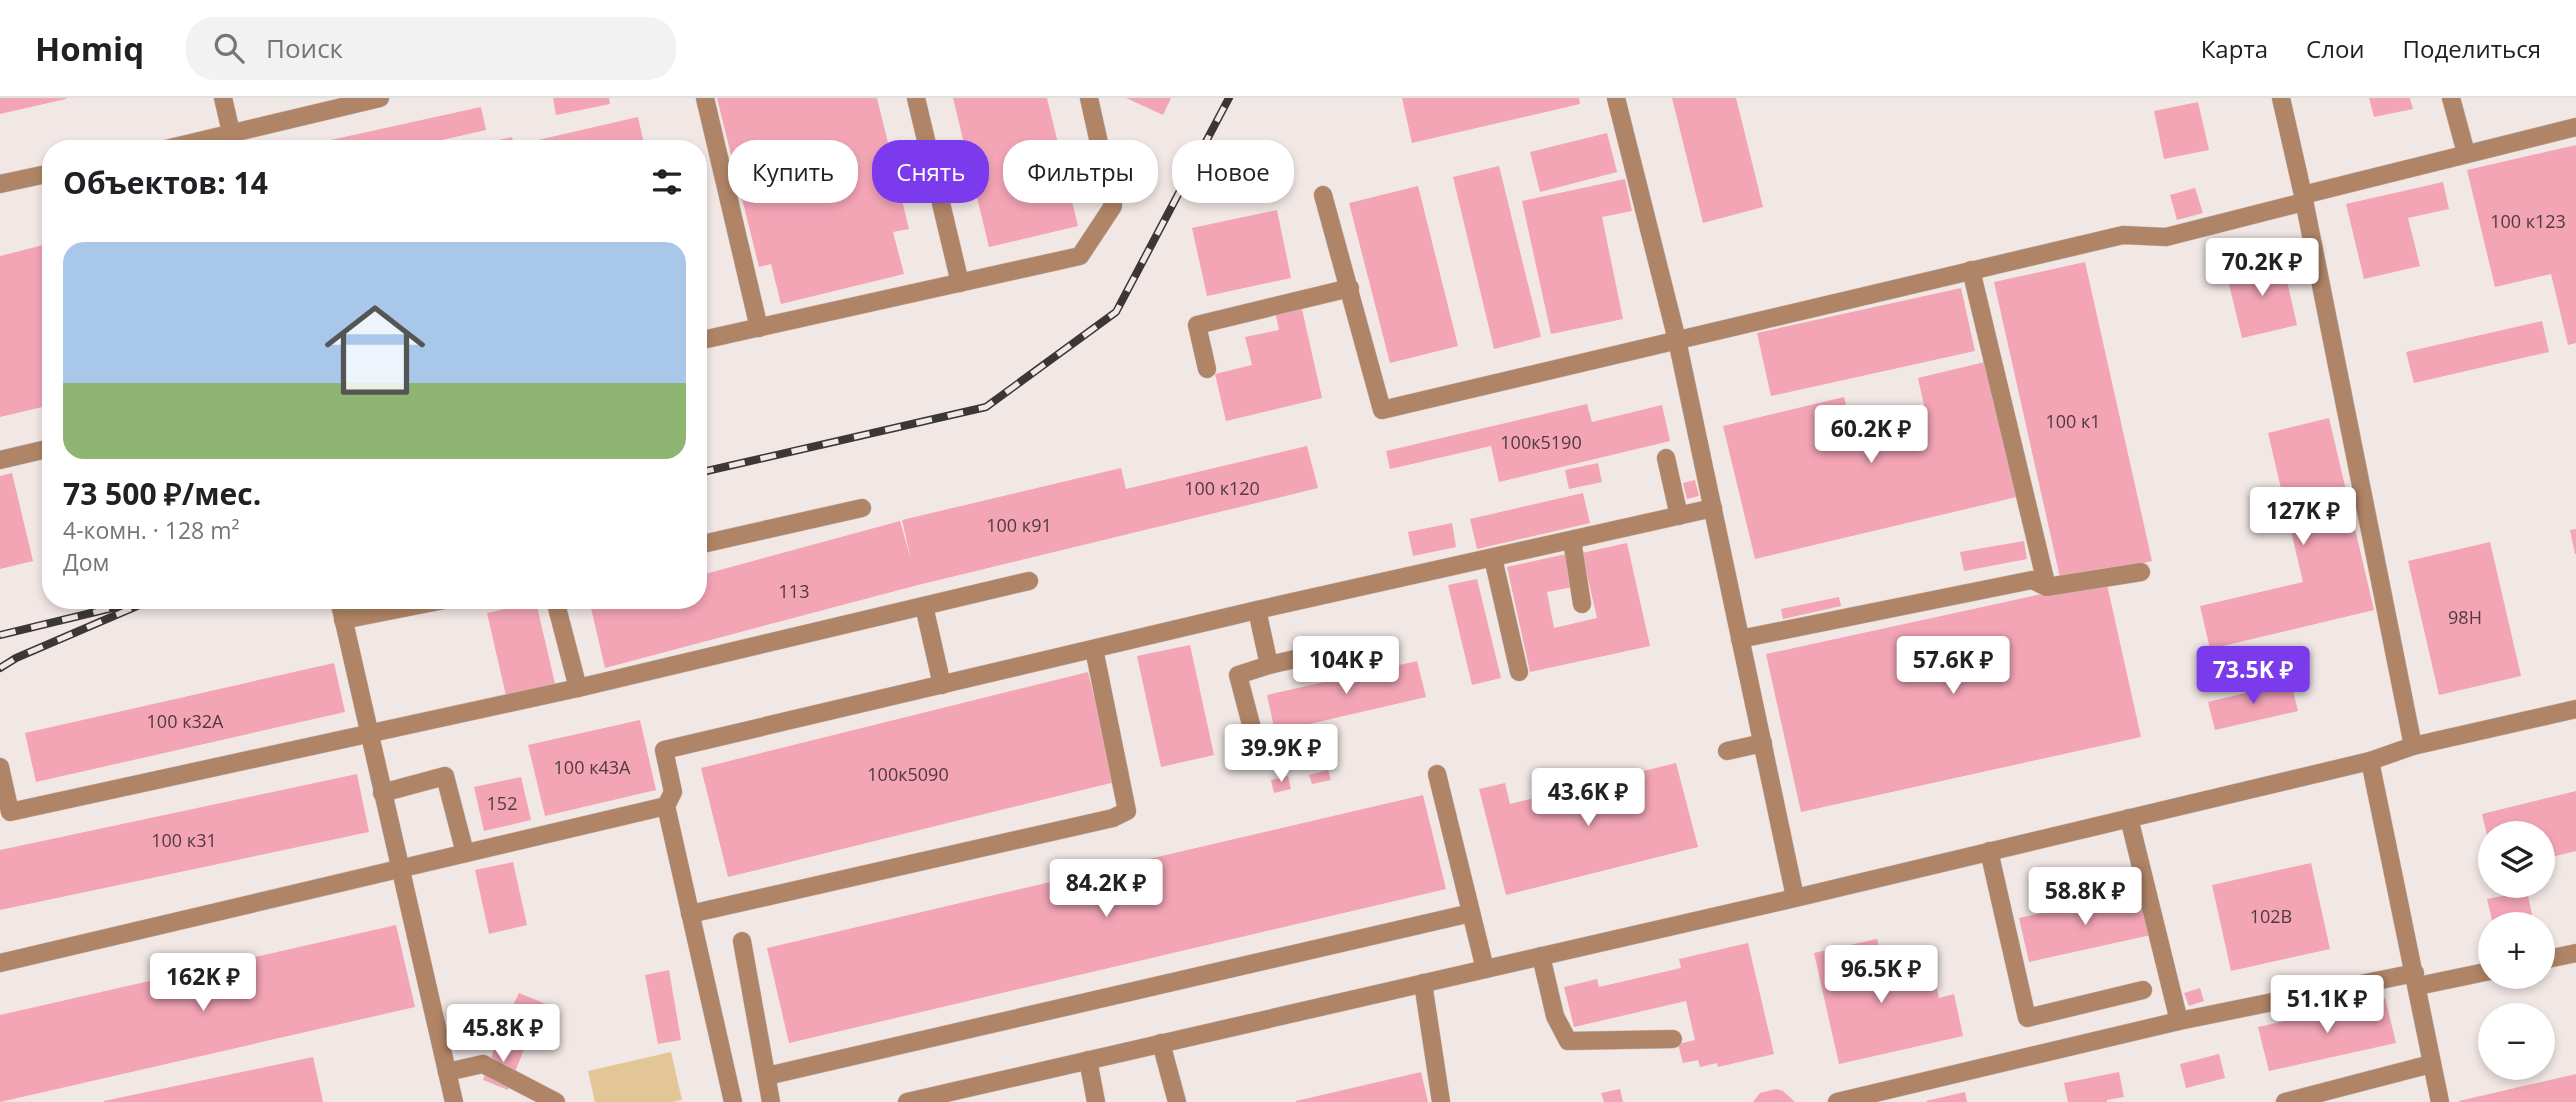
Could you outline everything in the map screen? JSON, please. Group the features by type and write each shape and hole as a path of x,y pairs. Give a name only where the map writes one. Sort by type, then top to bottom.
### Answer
{"street":[{"path":"223,98 233,140"},
{"path":"240,140 380,98"},
{"path":"705,98 759,328"},
{"path":"916,98 960,283"},
{"path":"707,339 1080,256 1113,206 1089,98"},
{"path":"1616,98 1677,340 1795,897"},
{"path":"2281,98 2413,746"},
{"path":"2451,98 2466,153"},
{"path":"1323,195 1382,410 2123,235 2166,237 2466,153 2576,127"},
{"path":"0,184 42,175"},
{"path":"1971,271 2047,587"},
{"path":"1207,369 1197,325 1350,288"},
{"path":"0,460 42,450"},
{"path":"1666,458 1679,516"},
{"path":"707,543 862,508"},
{"path":"733,1102 666,806 673,792 664,750 1257,610 1713,508"},
{"path":"1572,540 1581,604"},
{"path":"1493,558 1519,672"},
{"path":"1740,639 2032,580 2047,587 2141,572"},
{"path":"0,767 10,812 578,688 1029,581"},
{"path":"923,606 942,685"},
{"path":"341,609 454,1102"},
{"path":"343,620 399,609"},
{"path":"557,609 578,688"},
{"path":"1257,610 1269,665"},
{"path":"690,914 1113,818 1127,811 1094,649"},
{"path":"1258,751 1238,675 1335,650"},
{"path":"906,1102 1989,852 2370,761 2413,746 2576,709"},
{"path":"1727,751 1763,743"},
{"path":"2370,761 2440,1102"},
{"path":"1437,774 1485,969"},
{"path":"382,793 445,776 465,853"},
{"path":"0,963 666,806"},
{"path":"2129,818 2179,1021"},
{"path":"1989,852 2027,1018 2143,990"},
{"path":"766,1076 1471,913"},
{"path":"742,941 771,1102"},
{"path":"2555,957 2576,953"},
{"path":"1541,956 1555,1016 1568,1041 1674,1039"},
{"path":"1837,1102 2179,1021 2416,979 2478,972"},
{"path":"1423,983 1441,1102"},
{"path":"1161,1043 1177,1102"},
{"path":"1088,1060 1096,1101"},
{"path":"2285,1102 2431,1063"},
{"path":"447,1072 483,1064 556,1102"}],"shaded area":[{"path":"671,1052 682,1100 595,1102 588,1071"}],"building":[{"path":"0,98 66,98 66,99 0,114"},
{"path":"553,98 609,98 610,104 556,115"},
{"path":"717,98 877,98 887,140 872,140 872,203 903,203 909,229 893,232 904,274 781,304 771,264 759,267 743,203 858,203 858,140 728,140 728,142"},
{"path":"953,98 1047,98 1057,140 1003,140 1003,203 1072,203 1078,226 989,247 978,203 989,203 989,140 963,140"},
{"path":"1126,98 1171,98 1163,115"},
{"path":"1402,98 1579,98 1580,104 1412,143"},
{"path":"1672,98 1736,98 1763,207 1703,223"},
{"path":"2369,98 2410,98 2413,109 2374,117"},
{"path":"2198,102 2209,150 2164,159 2154,111"},
{"path":"481,107 486,130 442,140 331,140"},
{"path":"638,117 643,140 538,140"},
{"path":"1607,133 1617,172 1540,192 1530,152"},
{"path":"2576,145 2576,343 2568,345 2551,274 2495,287 2467,170"},
{"path":"1499,166 1541,337 1494,349 1453,177"},
{"path":"1625,179 1632,211 1602,217 1623,319 1551,334 1522,201"},
{"path":"2443,182 2449,209 2408,218 2420,266 2364,279 2346,204"},
{"path":"1418,186 1458,346 1390,363 1349,203"},
{"path":"2195,188 2203,213 2177,220 2170,195"},
{"path":"1277,210 1291,278 1207,296 1192,228"},
{"path":"42,245 42,407 0,417 0,256"},
{"path":"2282,259 2297,325 2242,338 2226,272"},
{"path":"2085,262 2152,561 2061,582 1994,282"},
{"path":"1961,288 1975,351 1771,396 1757,333"},
{"path":"1301,305 1322,398 1226,421 1215,374 1252,365 1245,337 1279,330 1275,311"},
{"path":"2542,321 2549,352 2414,383 2406,352"},
{"path":"1989,361 2021,496 1755,559 1723,426 1844,397 1854,437 1927,419 1918,378"},
{"path":"1587,404 1592,422 1662,405 1670,441 1499,482 1491,446 1390,469 1386,451"},
{"path":"2329,418 2374,610 2210,649 2200,606 2303,582 2268,433"},
{"path":"1307,446 1318,488 918,585 605,668 591,609 707,609 707,574 900,521 911,560 902,520 1121,468 1126,489"},
{"path":"1598,463 1602,482 1569,489 1565,470"},
{"path":"12,473 33,561 0,569 0,476"},
{"path":"1695,480 1699,496 1687,499 1683,483"},
{"path":"1583,493 1590,523 1477,549 1470,519"},
{"path":"1452,523 1456,547 1413,556 1408,532"},
{"path":"2576,529 2576,554 2575,554 2570,530"},
{"path":"2024,541 2027,559 1964,571 1960,552"},
{"path":"2490,542 2521,676 2439,695 2408,561"},
{"path":"1627,543 1650,646 1530,672 1507,567 1566,554 1573,587 1547,592 1554,628 1597,618 1582,553"},
{"path":"1477,579 1501,678 1472,685 1448,585"},
{"path":"2106,580 2141,737 1801,812 1766,654"},
{"path":"1839,597 1841,606 1783,619 1781,609"},
{"path":"505,609 538,609 556,688 507,700 487,613"},
{"path":"1190,645 1214,755 1161,767 1137,656"},
{"path":"1417,661 1426,697 1275,732 1267,695"},
{"path":"334,663 345,712 36,782 25,733"},
{"path":"1088,672 1115,782 728,877 701,768"},
{"path":"2291,682 2298,711 2215,730 2208,702"},
{"path":"640,720 656,790 545,816 528,745"},
{"path":"1676,763 1698,847 1506,895 1479,789 1505,783 1510,804"},
{"path":"1328,770 1331,780 1312,784 1309,775"},
{"path":"357,774 369,832 0,910 0,850"},
{"path":"1288,776 1291,789 1274,793 1271,780"},
{"path":"521,777 531,820 484,831 474,787"},
{"path":"2576,791 2576,851 2555,856 2555,821 2484,821 2482,814"},
{"path":"1423,795 1446,889 789,1043 767,948"},
{"path":"513,862 527,925 489,934 475,870"},
{"path":"2311,863 2330,949 2231,971 2212,885"},
{"path":"2141,892 2151,935 2029,962 2019,918"},
{"path":"2528,898 2531,912 2490,912 2487,899"},
{"path":"396,925 415,1007 0,1102 0,1015"},
{"path":"1877,939 1885,974 1915,967 1919,984 1935,981 1939,998 1954,994 1963,1036 1839,1064 1814,953"},
{"path":"1748,943 1774,1054 1718,1067 1717,1063 1700,1067 1698,1060 1683,1063 1678,1044 1695,1040 1686,1001 1574,1027 1564,987 1597,979 1599,987 1681,968 1679,959"},
{"path":"669,970 681,1040 658,1044 645,975"},
{"path":"2200,988 2204,1001 2189,1006 2184,993"},
{"path":"519,993 546,1004 538,1024 510,1012"},
{"path":"2385,998 2396,1043 2269,1071 2258,1027"},
{"path":"498,1039 524,1049 508,1090 483,1080"},
{"path":"2219,1054 2225,1078 2186,1088 2180,1064"},
{"path":"313,1057 323,1102 104,1102 104,1101"},
{"path":"1421,1072 1428,1102 1296,1102 1296,1101"},
{"path":"2119,1072 2124,1097 2107,1102 2068,1102 2064,1083"},
{"path":"2576,1074 2576,1102 2459,1102 2555,1080"},
{"path":"1620,1089 1623,1102 1604,1102 1601,1093"},
{"path":"1776,1089 1783,1091 1795,1102 1753,1102 1760,1093"},
{"path":"1965,1092 1967,1102 1926,1101"}],"railway":[{"path":"707,471 986,407 1116,312 1229,98"},
{"path":"0,635 108,609"},
{"path":"0,668 16,658 130,609"}]}
